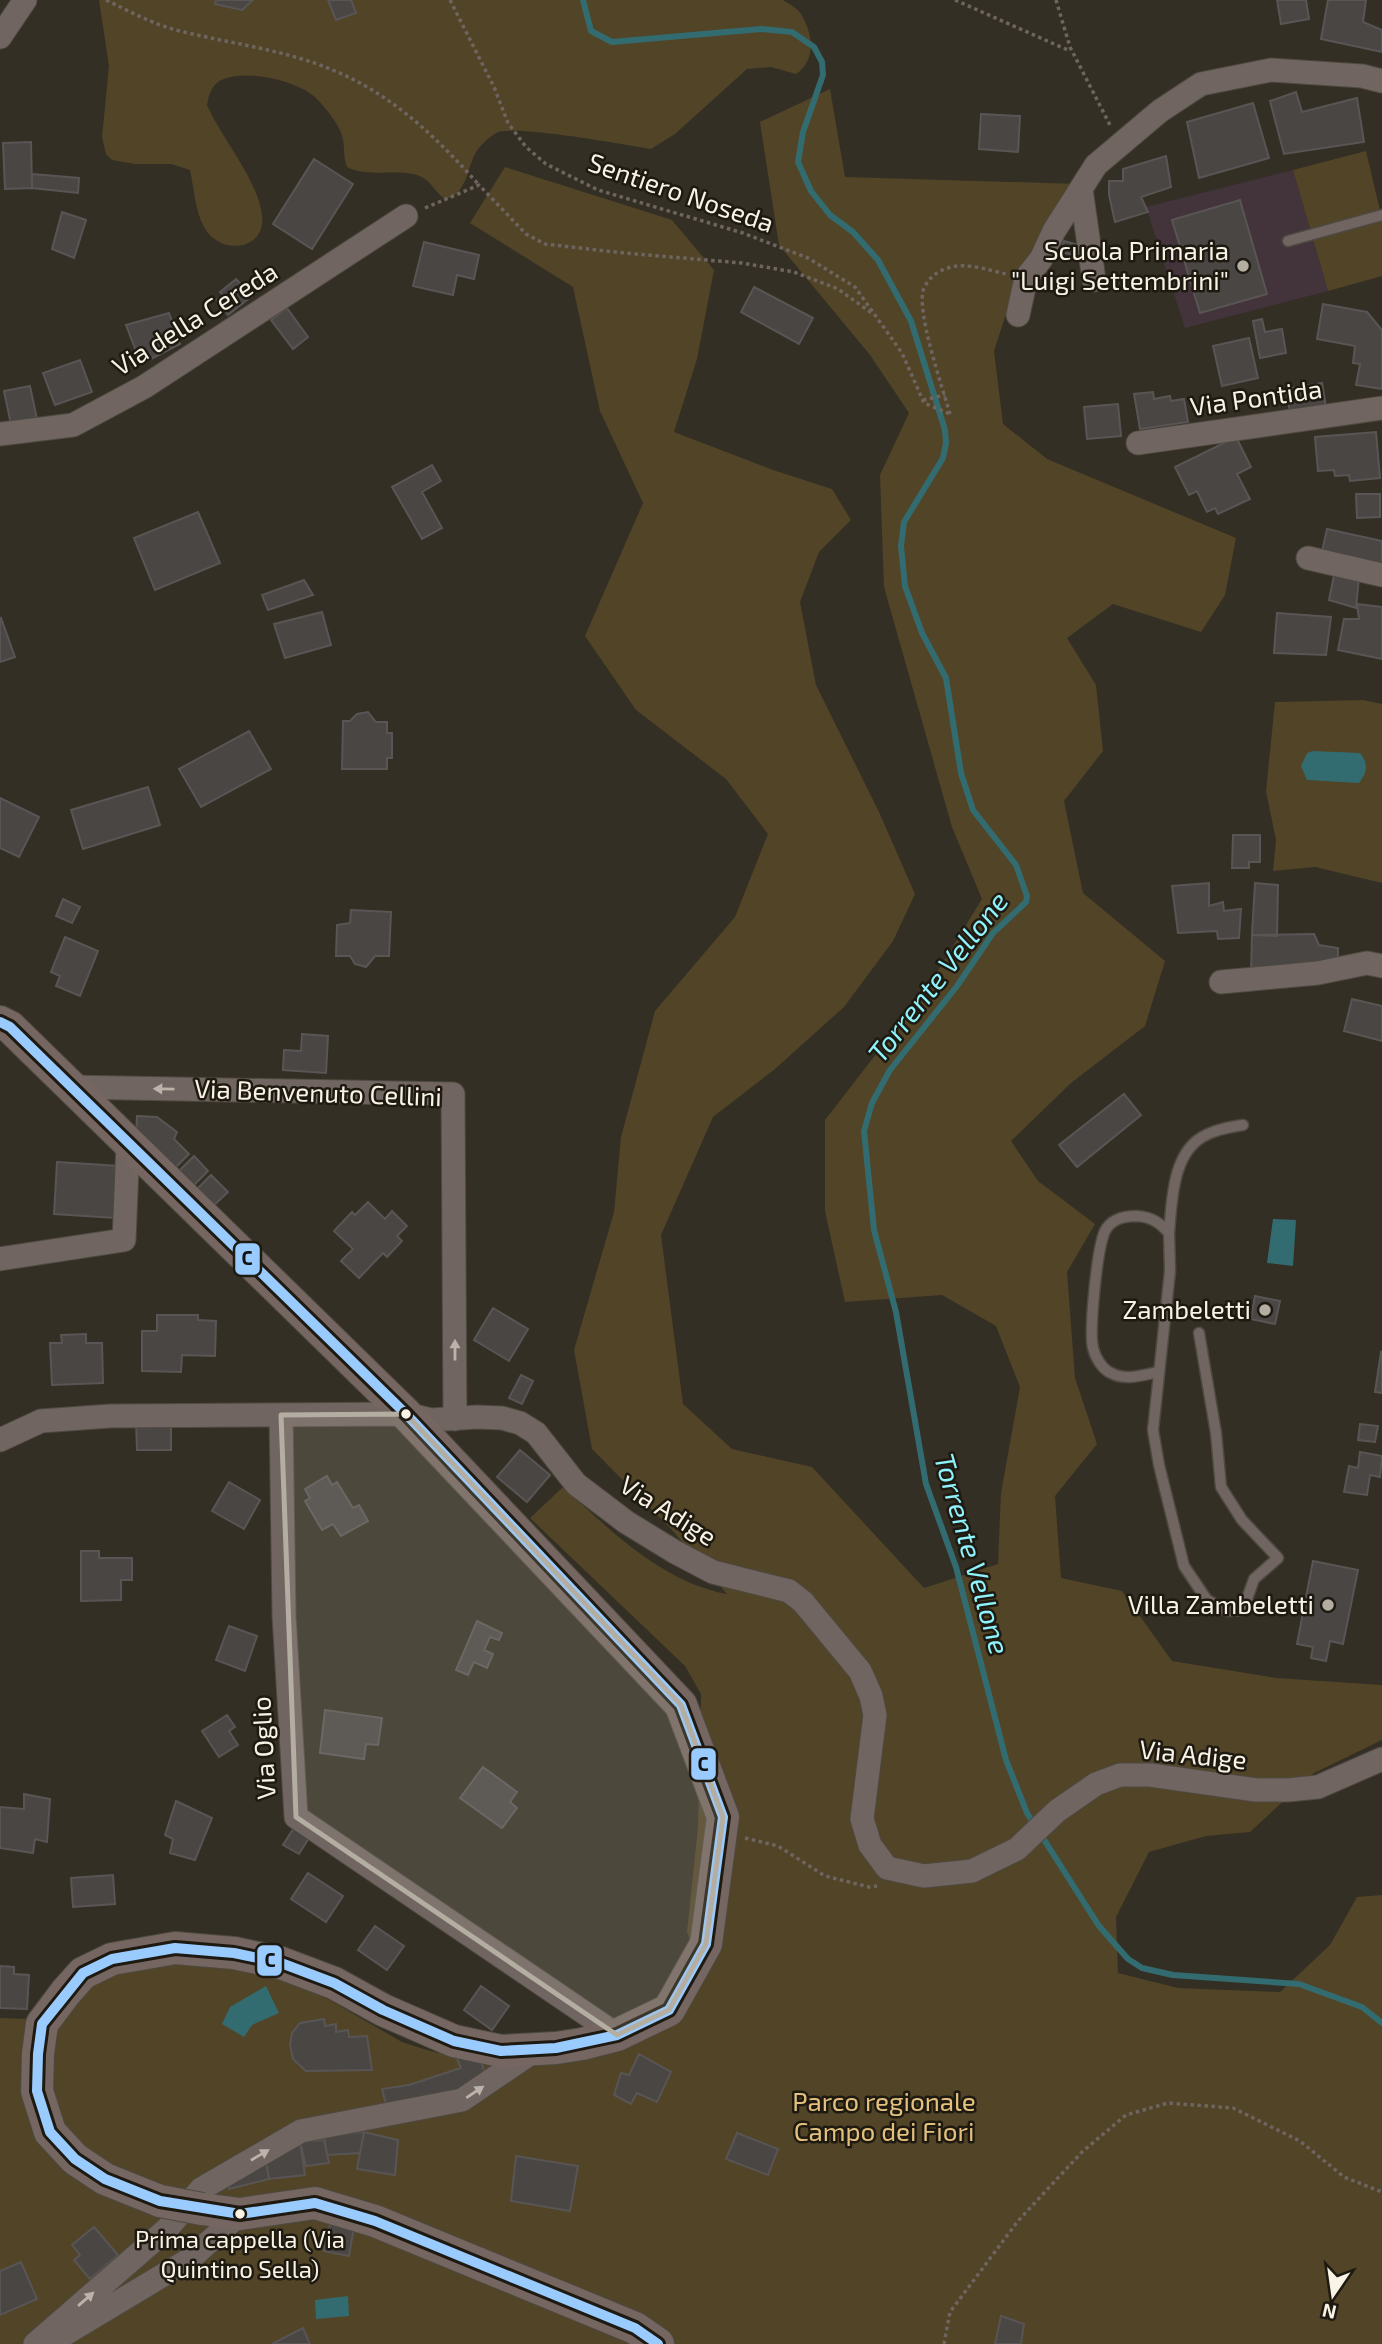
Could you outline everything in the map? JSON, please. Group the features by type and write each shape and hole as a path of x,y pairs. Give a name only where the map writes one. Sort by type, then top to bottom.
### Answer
{"street":[{"path":"0,37 25,0"},
{"path":"1018,316 1026,278 1041,259 1054,231 1096,165 1160,110 1202,84 1271,70 1362,76 1382,81"},
{"path":"1081,189 1094,280"},
{"name":"Via della Cereda","path":"0,434 73,425 144,387 406,216"},
{"name":"Via Pontida","path":"1138,443 1382,408"},
{"path":"1308,558 1382,575"},
{"path":"1221,982 1318,973 1367,963 1382,965"},
{"path":"0,1022 10,1027 406,1414 681,1705 723,1817 706,1944 669,2010 617,2035 556,2049 501,2051 454,2041 383,2010 334,1983 281,1963 234,1953 175,1948 112,1959 83,1973 42,2024 37,2054 37,2091 50,2132 75,2159 105,2179 160,2201 240,2214 315,2203 375,2221 635,2328 658,2344"},
{"name":"Via Benvenuto Cellini","path":"71,1087 453,1094 455,1419"},
{"path":"0,1259 124,1240 128,1144"},
{"name":"Via Adige","path":"0,1440 41,1421 110,1416 406,1414 430,1420 477,1416 520,1423 536,1433 576,1484 626,1522 713,1572 789,1591 803,1602 860,1671 871,1696 875,1715 862,1819 870,1845 887,1868 924,1876 972,1871 1017,1849 1057,1811 1096,1784 1121,1775 1150,1775 1256,1790 1288,1790 1318,1787 1382,1759"},
{"name":"Via Oglio","path":"281,1415 284,1616 296,1817 617,2035"},
{"path":"35,2344 167,2229 201,2189 301,2131 462,2100 537,2049"},
{"path":"46,2344 190,2259 240,2214"}],"lane":[{"path":"1288,240 1382,215"},
{"path":"1199,1333 1216,1433 1221,1487 1242,1520 1278,1558 1254,1579 1243,1610 1227,1611 1207,1600 1184,1566 1172,1524 1153,1430 1170,1271 1169,1233 1177,1174 1188,1148 1204,1135 1242,1125"},
{"path":"1158,1372 1122,1377 1108,1373 1097,1360 1093,1346 1095,1287 1106,1229 1116,1220 1130,1216 1146,1217 1160,1223 1169,1233"}],"path":[{"path":"106,0 144,20 184,32 278,51 343,75 389,101 422,125 526,234 545,244 742,263 794,272 838,289 877,318"},
{"name":"Sentiero Noseda","path":"450,0 494,87 508,123 526,147 546,164 598,190 743,233 808,258 855,287 902,353 923,400"},
{"path":"955,0 1072,52"},
{"path":"1056,0 1072,52 1120,145"},
{"path":"406,216 479,185"},
{"path":"945,395 923,400 924,403 950,414 945,395 922,309 923,290 932,275 950,267 975,268 1026,278"},
{"path":"721,1832 778,1846 825,1876 869,1888 883,1885"},
{"path":"944,2344 950,2312 1018,2221 1083,2152 1126,2115 1168,2104 1233,2108 1300,2141 1344,2177 1382,2192"}],"highlighted area":[{"path":"406,1414 681,1705 723,1817 706,1944 669,2010 617,2035 296,1817 281,1415"}],"shaded area":[{"name":"Scuola Primaria \"Luigi Settembrini\"","path":"1293,170 1328,291 1185,328 1146,207"}],"green space":[{"path":"99,0 783,0 801,14 811,46 807,61 796,74 771,67 747,69 675,134 651,149 545,133 496,133 483,143 476,153 461,188 452,197 445,199 428,181 417,175 366,172 347,167 340,129 317,99 298,87 259,76 245,75 224,79 214,86 207,105 254,188 262,215 262,227 257,236 241,245 230,245 211,236 204,227 190,170 171,164 135,164 112,160 106,154 102,137 109,66"},
{"name":"Parco regionale Campo dei Fiori","path":"830,89 845,177 1079,184 1022,265 994,351 1003,424 1047,459 1236,538 1225,595 1201,632 1113,604 1067,638 1096,685 1103,751 1064,801 1083,893 1165,961 1145,1026 1071,1083 1011,1141 1038,1181 1095,1224 1067,1272 1075,1378 1097,1444 1055,1496 1061,1578 1122,1591 1172,1661 1276,1678 1382,1685 1382,1740 1314,1773 1250,1832 1206,1836 1149,1852 1116,1917 1118,1973 1178,1988 1280,1992 1330,1945 1357,1897 1382,1895 1382,2344 0,2344 0,2018 28,2019 114,1969 198,1956 291,1978 402,2042 430,2051 477,2061 550,2060 702,1974 687,1932 698,1827 701,1694 685,1666 530,1518 563,1487 619,1537 659,1566 703,1588 727,1594 671,1529 592,1449 574,1350 614,1212 621,1137 655,1011 735,917 768,834 726,779 636,710 585,636 643,503 600,411 573,287 470,223 505,167 672,220 714,270 697,359 674,432 773,470 832,489 851,520 819,552 800,602 816,685 879,812 915,894 893,941 844,1007 775,1069 713,1117 661,1235 683,1404 732,1449 812,1467 924,1588 998,1564 1001,1493 1020,1387 996,1326 942,1295 845,1302 825,1211 825,1120 928,987 982,899 952,827 884,587 880,475 909,413 870,355 779,245 760,122"},
{"path":"1366,151 1382,219 1382,276 1328,291 1293,170"},
{"path":"1363,700 1382,704 1382,883 1315,867 1273,871 1276,840 1266,791 1275,702"}],"water":[{"path":"1307,753 1360,753 1366,765 1364,776 1359,783 1307,780 1301,766"},
{"path":"1273,1219 1296,1220 1293,1266 1267,1263"},
{"path":"266,1986 279,2013 252,2025 244,2037 222,2024 230,2007"},
{"path":"348,2296 349,2316 316,2319 315,2300"}],"building":[{"path":"216,0 253,0 242,10 215,4"},
{"path":"328,0 351,0 356,13 336,20"},
{"path":"1277,0 1306,0 1309,19 1281,24"},
{"path":"1328,0 1366,0 1363,22 1382,30 1382,52 1321,39"},
{"path":"1296,92 1302,112 1357,98 1364,142 1284,154 1270,101"},
{"path":"1253,103 1269,158 1199,178 1187,122"},
{"path":"981,114 1020,116 1018,152 979,149"},
{"path":"31,142 32,188 5,189 3,143"},
{"path":"1166,156 1171,187 1141,197 1148,212 1115,222 1109,181 1123,181 1123,169"},
{"path":"314,159 353,184 312,249 273,224"},
{"path":"32,174 79,178 78,193 32,188"},
{"name":"Scuola Primaria \"Luigi Settembrini\"","path":"1240,200 1267,294 1200,313 1172,220"},
{"path":"62,212 86,220 74,258 52,249"},
{"path":"1064,241 1075,244 1073,255 1061,252"},
{"path":"424,242 479,255 474,279 457,275 453,295 413,286"},
{"path":"236,279 252,296 228,315 216,300 223,295 220,292"},
{"path":"754,287 813,318 799,344 741,312"},
{"path":"1323,304 1367,312 1382,330 1382,389 1356,385 1360,364 1353,363 1355,346 1317,339"},
{"path":"287,308 308,337 293,349 271,320"},
{"path":"169,313 180,344 141,364 126,325"},
{"path":"1262,319 1265,332 1282,329 1286,353 1260,358 1253,321"},
{"path":"1249,338 1258,378 1222,386 1213,346"},
{"path":"80,360 92,392 55,405 43,373"},
{"path":"1322,383 1326,407 1290,412 1286,389"},
{"path":"30,386 38,424 12,429 4,391"},
{"path":"1153,392 1154,399 1170,396 1171,401 1184,399 1188,422 1140,429 1134,394"},
{"path":"1118,404 1121,436 1087,439 1084,407"},
{"path":"1376,432 1380,478 1350,481 1349,475 1335,476 1334,470 1318,471 1315,437"},
{"path":"1236,437 1251,467 1237,474 1250,499 1218,514 1215,508 1207,512 1197,491 1189,495 1175,467"},
{"path":"432,465 441,481 422,492 442,528 422,539 392,487"},
{"path":"1356,494 1380,494 1380,517 1357,518"},
{"path":"198,512 220,563 155,590 134,538"},
{"path":"1327,529 1382,541 1382,568 1321,556"},
{"path":"1335,570 1359,577 1356,608 1329,600"},
{"path":"304,580 313,595 268,610 262,595"},
{"path":"1357,604 1382,607 1382,659 1338,650 1344,619 1359,619"},
{"path":"322,612 331,645 285,658 274,624"},
{"path":"1277,613 1331,617 1326,655 1274,653"},
{"path":"0,619 15,657 0,662"},
{"path":"368,712 376,722 387,722 387,733 392,733 392,758 387,758 387,769 342,769 343,721 350,721 357,714"},
{"path":"249,731 271,769 201,807 179,769"},
{"path":"148,787 160,825 83,849 71,810"},
{"path":"0,798 39,817 19,857 0,848"},
{"path":"1233,835 1260,835 1260,862 1249,862 1249,868 1232,868"},
{"path":"1209,883 1209,906 1223,902 1224,911 1241,909 1239,938 1218,939 1217,931 1178,933 1172,886"},
{"path":"1255,883 1278,885 1277,936 1252,935"},
{"path":"63,899 80,907 72,923 56,916"},
{"path":"351,910 391,912 389,956 375,956 366,967 355,964 350,956 336,956 337,925 350,923"},
{"path":"1314,934 1319,945 1338,948 1338,959 1251,972 1252,935"},
{"path":"65,937 98,951 80,996 56,986 60,976 51,972"},
{"path":"1352,999 1382,1006 1382,1041 1344,1031"},
{"path":"302,1034 328,1036 326,1073 283,1070 284,1050 301,1051"},
{"path":"1124,1094 1141,1115 1077,1167 1059,1145"},
{"path":"137,1116 157,1117 177,1132 174,1139 189,1154 172,1171 136,1135"},
{"path":"194,1156 208,1171 190,1189 176,1174"},
{"path":"57,1162 119,1166 116,1218 54,1214"},
{"path":"211,1175 228,1192 210,1209 194,1192"},
{"path":"368,1202 385,1219 392,1211 407,1226 397,1236 402,1241 387,1257 383,1253 359,1278 341,1261 353,1249 334,1231 352,1212 355,1215"},
{"name":"Zambeletti","path":"1255,1296 1280,1301 1275,1324 1251,1319"},
{"path":"493,1308 528,1329 509,1361 474,1340"},
{"path":"157,1315 198,1315 198,1320 216,1321 215,1356 182,1355 181,1372 142,1371 142,1331 157,1331"},
{"path":"86,1334 86,1343 102,1343 103,1383 52,1385 50,1343 62,1343 61,1335"},
{"path":"1382,1353 1382,1393 1375,1392"},
{"path":"521,1375 533,1381 522,1404 509,1398"},
{"path":"136,1421 171,1426 171,1450 137,1450"},
{"path":"1360,1424 1378,1426 1375,1442 1358,1440"},
{"path":"520,1450 550,1475 527,1502 497,1477"},
{"path":"1360,1452 1382,1456 1380,1477 1370,1475 1367,1495 1344,1492 1349,1466 1358,1468"},
{"path":"327,1476 332,1485 337,1482 353,1508 359,1505 368,1521 341,1536 333,1524 322,1530 305,1501 310,1498 305,1489"},
{"path":"229,1482 260,1500 244,1529 212,1511"},
{"path":"81,1551 99,1551 99,1558 132,1558 132,1580 121,1580 121,1600 81,1601"},
{"name":"Villa Zambeletti","path":"1313,1561 1358,1570 1343,1644 1330,1641 1326,1661 1311,1658 1313,1647 1297,1644"},
{"path":"477,1621 502,1633 499,1640 490,1637 484,1650 493,1654 487,1668 474,1662 468,1675 456,1670"},
{"path":"229,1626 257,1636 245,1671 216,1660"},
{"path":"325,1710 382,1718 378,1745 366,1744 364,1759 320,1753"},
{"path":"227,1715 235,1727 229,1731 238,1745 219,1757 202,1731"},
{"path":"483,1767 517,1792 510,1802 517,1808 502,1828 460,1798"},
{"path":"24,1794 50,1799 47,1842 35,1839 33,1853 0,1848 0,1807 24,1809"},
{"path":"176,1801 212,1818 195,1860 170,1853 173,1839 165,1835"},
{"path":"297,1823 312,1833 299,1854 283,1845"},
{"path":"308,1873 343,1896 326,1922 291,1899"},
{"path":"113,1875 115,1904 73,1907 71,1878"},
{"path":"375,1926 404,1946 387,1970 358,1950"},
{"path":"0,1966 14,1967 14,1974 29,1975 27,2009 0,2008"},
{"path":"481,1986 509,2006 492,2030 464,2010"},
{"path":"324,2019 325,2026 336,2024 336,2032 348,2030 349,2037 367,2036 372,2070 306,2071 293,2059 290,2045 292,2033 300,2023"},
{"path":"478,2053 486,2076 459,2093 387,2109 382,2089 409,2085 461,2068 456,2057"},
{"path":"639,2054 671,2072 657,2102 637,2093 631,2104 614,2095 621,2073 629,2075"},
{"path":"364,2132 398,2140 395,2175 357,2169"},
{"path":"364,2132 360,2153 327,2155 324,2136"},
{"path":"737,2133 778,2149 768,2175 726,2159"},
{"path":"324,2140 329,2163 306,2166 300,2142"},
{"path":"300,2142 305,2175 269,2179 265,2158"},
{"path":"516,2156 578,2166 570,2211 511,2201"},
{"path":"266,2161 269,2179 229,2189 229,2180"},
{"path":"331,2219 354,2227 349,2256 324,2251"},
{"path":"94,2227 118,2255 90,2279 74,2260 80,2255 72,2245"},
{"path":"21,2262 37,2299 0,2315 0,2271"},
{"path":"1001,2316 1024,2324 1021,2344 995,2344"},
{"path":"303,2328 310,2344 272,2344"}],"waterway":[{"name":"Torrente Vellone","path":"583,0 591,31 612,42 761,29 792,32 814,47 822,62 823,75 803,132 798,162 811,191 830,215 853,232 878,260 911,321 945,430 943,458 904,522 901,546 905,586 922,633 946,678 961,773 973,810 1016,865 1027,896 1026,902 993,933 957,986 890,1070 872,1103 864,1131 874,1230 896,1312 926,1484 956,1567 1006,1760 1027,1813 1099,1926 1128,1959 1142,1968 1173,1975 1299,1984 1362,2007 1382,2023"}],"transit line":[{"name":"C","path":"0,1022 10,1027 406,1414 681,1705 723,1817 706,1944 669,2010 617,2035 556,2048 501,2051 454,2041 383,2010 334,1983 281,1963 234,1953 175,1948 112,1959 83,1973 42,2024 37,2091 50,2132 75,2159 105,2179 160,2201 240,2214 315,2203 375,2221 635,2328 658,2344"}],"place":[{"name":"Scuola Primaria \"Luigi Settembrini\"","path":"1243,266"},
{"name":"Zambeletti","path":"1265,1310"},
{"name":"Villa Zambeletti","path":"1328,1605"},
{"name":"Prima cappella (Via Quintino Sella)","path":"240,2214"}]}
